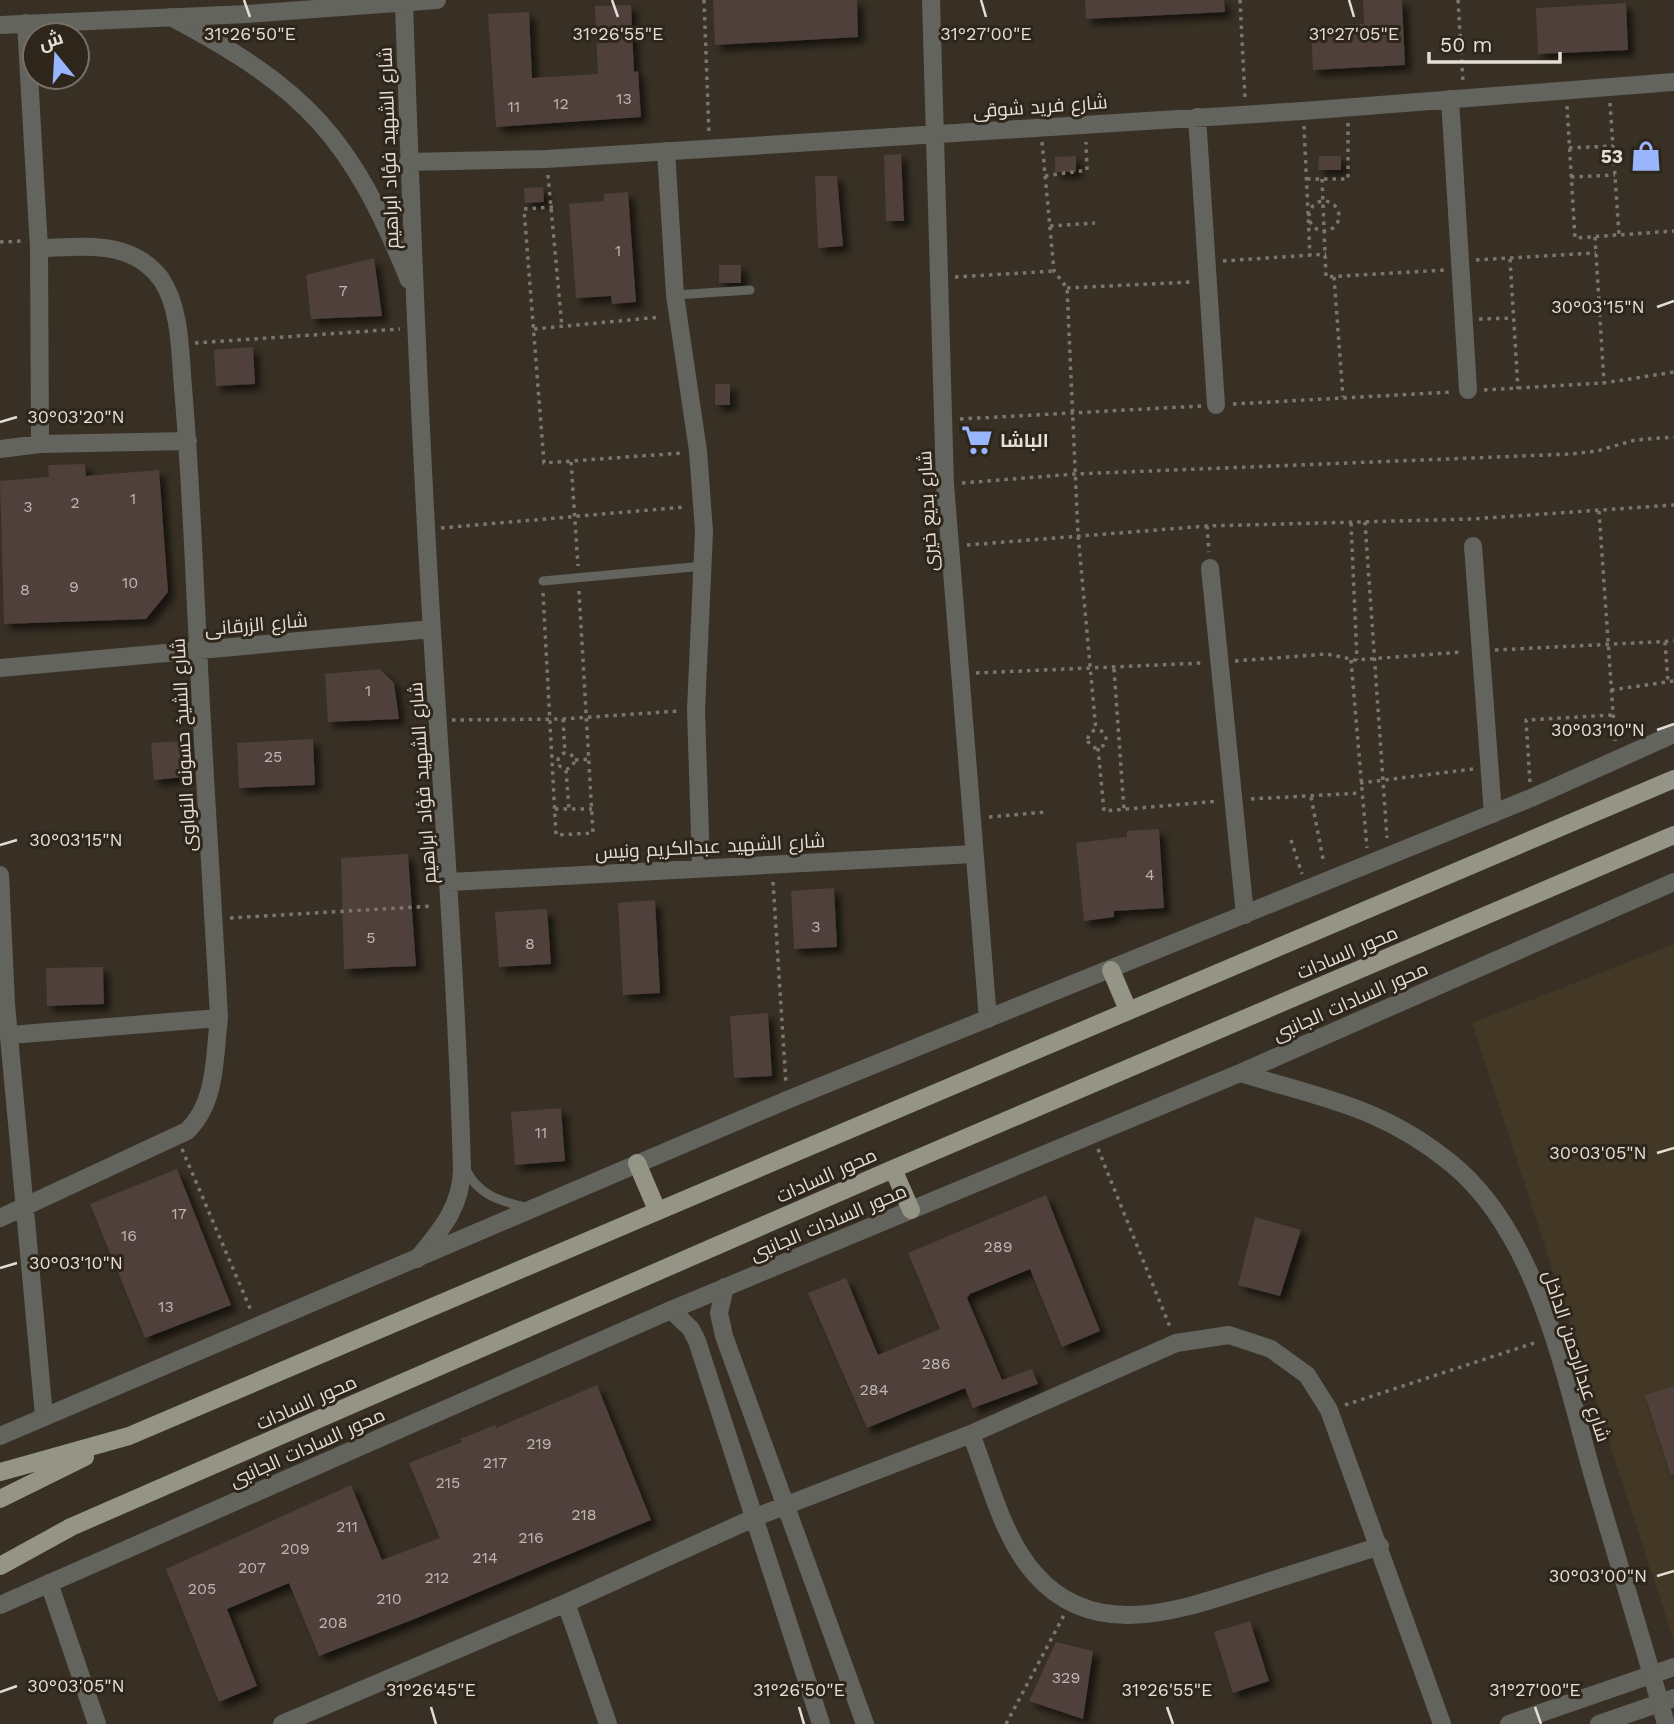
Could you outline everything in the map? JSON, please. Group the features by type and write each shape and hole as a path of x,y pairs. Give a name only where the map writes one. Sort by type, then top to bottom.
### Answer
{"main road":[{"name":"محور السادات","path":"0,1472 129,1436 1674,779"},
{"name":"محور السادات","path":"0,1566 71,1528 893,1169 1674,835"},
{"path":"1111,970 1128,1010"},
{"path":"637,1164 657,1210"},
{"path":"893,1169 911,1210"},
{"path":"0,1499 129,1436"},
{"path":"0,1551 71,1528"}],"street":[{"path":"74,21 437,0"},
{"name":"شارع بديع خيرى","path":"931,0 949,547 988,1019"},
{"name":"شارع الشهيد فؤاد ابراهيم","path":"404,3 414,291 432,629 452,905 461,1159 460,1194 454,1210 417,1259"},
{"name":"شارع الشهيد فؤاد ابراهيم","path":"171,17 251,62 317,116 359,172 391,235 414,291"},
{"path":"0,25 21,23"},
{"name":"شارع فريد شوقى","path":"408,162 546,159 1303,111 1674,82"},
{"path":"30,91 39,248 40,444"},
{"path":"1457,98 1468,390"},
{"path":"1197,117 1216,405"},
{"path":"666,151 675,295 698,451 702,505 704,566 696,710 701,866"},
{"name":"شارع الشيخ حسونه النواوى","path":"0,1217 177,1138 200,1119 211,1091 219,1018 188,441 179,344 166,288 145,261 132,253 110,248 39,248"},
{"path":"0,449 40,444 188,441"},
{"path":"1473,546 1493,814"},
{"path":"1210,568 1245,915"},
{"name":"شارع الزرقانى","path":"0,668 432,629"},
{"path":"0,1436 787,1100 1493,814 1616,757 1674,734"},
{"name":"شارع الشهيد عبدالكريم ونيس","path":"450,882 771,862 973,854"},
{"path":"0,875 3,1005 10,1035 44,1416"},
{"name":"محور السادات الجانبى","path":"0,1605 671,1310 1240,1073 1674,882"},
{"path":"10,1035 219,1018"},
{"name":"شارع عبدالرحمن الداخل","path":"1240,1073 1365,1110 1395,1124 1453,1165 1488,1203 1517,1249 1552,1337 1651,1674 1667,1700 1667,1724"},
{"path":"725,1287 719,1312 720,1324 784,1507 865,1724"},
{"path":"671,1310 691,1329 697,1341 821,1724"},
{"path":"282,1724 311,1718 756,1517 971,1434 1176,1343 1229,1335 1262,1345 1290,1360 1307,1375 1329,1410 1442,1724"},
{"path":"971,1434 1021,1554 1041,1580 1071,1601 1118,1616 1159,1614 1380,1546"},
{"path":"49,1583 97,1724"},
{"path":"566,1603 608,1724"},
{"path":"1509,1724 1674,1667"},
{"path":"1599,1724 1667,1700"}],"lane":[{"path":"675,295 750,290"},
{"path":"543,581 704,566"},
{"path":"461,1159 468,1174 482,1190 506,1203 532,1209"}],"path":[{"path":"704,0 710,148"},
{"path":"1240,0 1245,114"},
{"path":"1457,98 1458,0"},
{"path":"1609,87 1619,236"},
{"path":"1566,90 1575,238 1674,231"},
{"path":"1307,179 1348,179 1348,107"},
{"path":"1303,111 1310,257"},
{"path":"1045,176 1087,170 1085,123"},
{"path":"1040,127 1054,271 1067,288 1074,474 1096,731"},
{"path":"1569,148 1613,146"},
{"path":"546,159 553,207 562,327"},
{"path":"1571,177 1615,175"},
{"path":"1322,179 1326,277 1510,258 1596,253"},
{"path":"1322,201 1332,204 1338,217 1334,226 1324,230 1314,227 1309,217 1312,206 1322,201"},
{"path":"553,207 524,209 544,463 698,451"},
{"path":"1050,226 1094,223"},
{"path":"1595,237 1604,383"},
{"path":"1206,262 1325,254"},
{"path":"1510,258 1518,389"},
{"path":"939,278 1054,271"},
{"path":"1334,276 1343,398"},
{"path":"1067,288 1207,281"},
{"path":"534,328 678,315"},
{"path":"1466,320 1513,318"},
{"path":"179,344 416,328"},
{"path":"944,420 1518,389 1604,383 1674,372"},
{"path":"946,484 1074,474 1571,454 1597,451 1635,440 1674,437"},
{"path":"543,581 550,719 555,761 556,835 593,833 571,462"},
{"path":"428,528 576,518 702,505"},
{"path":"949,547 1078,534 1207,526 1351,523 1674,505"},
{"path":"1599,511 1616,757"},
{"path":"1366,522 1389,856"},
{"path":"1351,523 1357,660"},
{"path":"1207,526 1210,568"},
{"path":"960,674 1114,669 1334,654 1357,660 1674,641"},
{"path":"1665,642 1668,682"},
{"path":"1351,660 1369,864"},
{"path":"1114,669 1124,810"},
{"path":"1611,690 1674,681"},
{"path":"440,720 563,719 696,710"},
{"path":"1531,798 1525,720 1612,715"},
{"path":"563,719 565,753"},
{"path":"1096,731 1106,738 1118,737"},
{"path":"1096,731 1092,732 1088,740 1098,748"},
{"path":"1104,811 1098,748 1106,738"},
{"path":"555,761 565,753 571,754 575,760"},
{"path":"575,760 589,760"},
{"path":"555,761 566,769 573,766 575,760"},
{"path":"1360,783 1489,767"},
{"path":"566,769 569,809"},
{"path":"1311,797 1328,880"},
{"path":"555,809 592,809"},
{"path":"970,819 1046,812"},
{"path":"1291,840 1306,888"},
{"path":"771,862 787,1100"},
{"path":"214,919 452,905"},
{"path":"1091,1135 1176,1343"},
{"path":"177,1138 258,1328"},
{"path":"1329,1410 1552,1337"},
{"path":"1006,1724 1071,1601"}],"shaded area":[{"path":"1674,944 1674,1641 1472,1023"}],"building":[{"path":"713,0 857,0 858,37 715,45"},
{"path":"1085,0 1224,0 1225,12 1086,19"},
{"path":"1363,0 1402,0 1405,65 1313,70 1311,26 1364,24"},
{"path":"1626,3 1628,50 1538,54 1536,8"},
{"path":"631,5 634,72 638,71 641,117 496,127 488,14 529,12 532,78 598,74 595,6"},
{"path":"901,154 904,221 886,221 884,155"},
{"path":"1076,156 1076,172 1055,172 1055,157"},
{"path":"1319,156 1341,156 1341,170 1318,170"},
{"path":"815,176 837,176 843,246 818,248"},
{"path":"543,187 544,202 525,203 524,188"},
{"path":"628,192 636,302 612,304 611,296 576,298 569,204 604,201 604,194"},
{"path":"374,258 382,316 311,319 306,275"},
{"path":"719,265 741,265 741,283 719,283"},
{"path":"253,347 255,384 216,386 214,350"},
{"path":"715,384 730,384 730,405 715,405"},
{"path":"85,464 86,476 159,470 168,592 146,619 4,624 0,481 49,477 48,465"},
{"path":"380,669 394,683 399,719 328,722 325,674"},
{"path":"313,739 315,785 239,788 237,743"},
{"path":"182,741 185,777 154,780 151,743"},
{"path":"1159,829 1164,908 1114,911 1114,917 1084,921 1076,843 1127,837 1127,831"},
{"path":"408,854 416,966 344,969 341,858"},
{"path":"834,888 837,947 794,949 791,891"},
{"path":"655,900 660,993 623,995 618,903"},
{"path":"547,909 551,964 499,967 495,912"},
{"path":"103,967 104,1004 47,1006 46,968"},
{"path":"768,1013 772,1076 734,1078 730,1016"},
{"path":"561,1108 565,1161 515,1165 511,1112"},
{"path":"177,1169 231,1305 145,1338 90,1204"},
{"path":"1046,1195 1100,1331 1062,1347 1030,1269 970,1294 967,1298 1002,1380 1032,1369 1038,1384 973,1408 965,1388 867,1428 808,1293 846,1278 878,1355 940,1329 908,1253"},
{"path":"1255,1217 1301,1230 1280,1296 1238,1285"},
{"path":"597,1385 651,1520 319,1656 289,1583 227,1609 257,1686 219,1702 166,1569 351,1485 382,1560 440,1538 409,1463 462,1442 460,1439 495,1425 496,1428"},
{"path":"1674,1386 1674,1475 1671,1475 1645,1395"},
{"path":"1250,1621 1269,1681 1233,1693 1214,1632"},
{"path":"1056,1642 1093,1651 1083,1719 1029,1701"}],"place":[{"name":"53","path":"1646,156"},
{"name":"الباشا","path":"977,440"}]}
